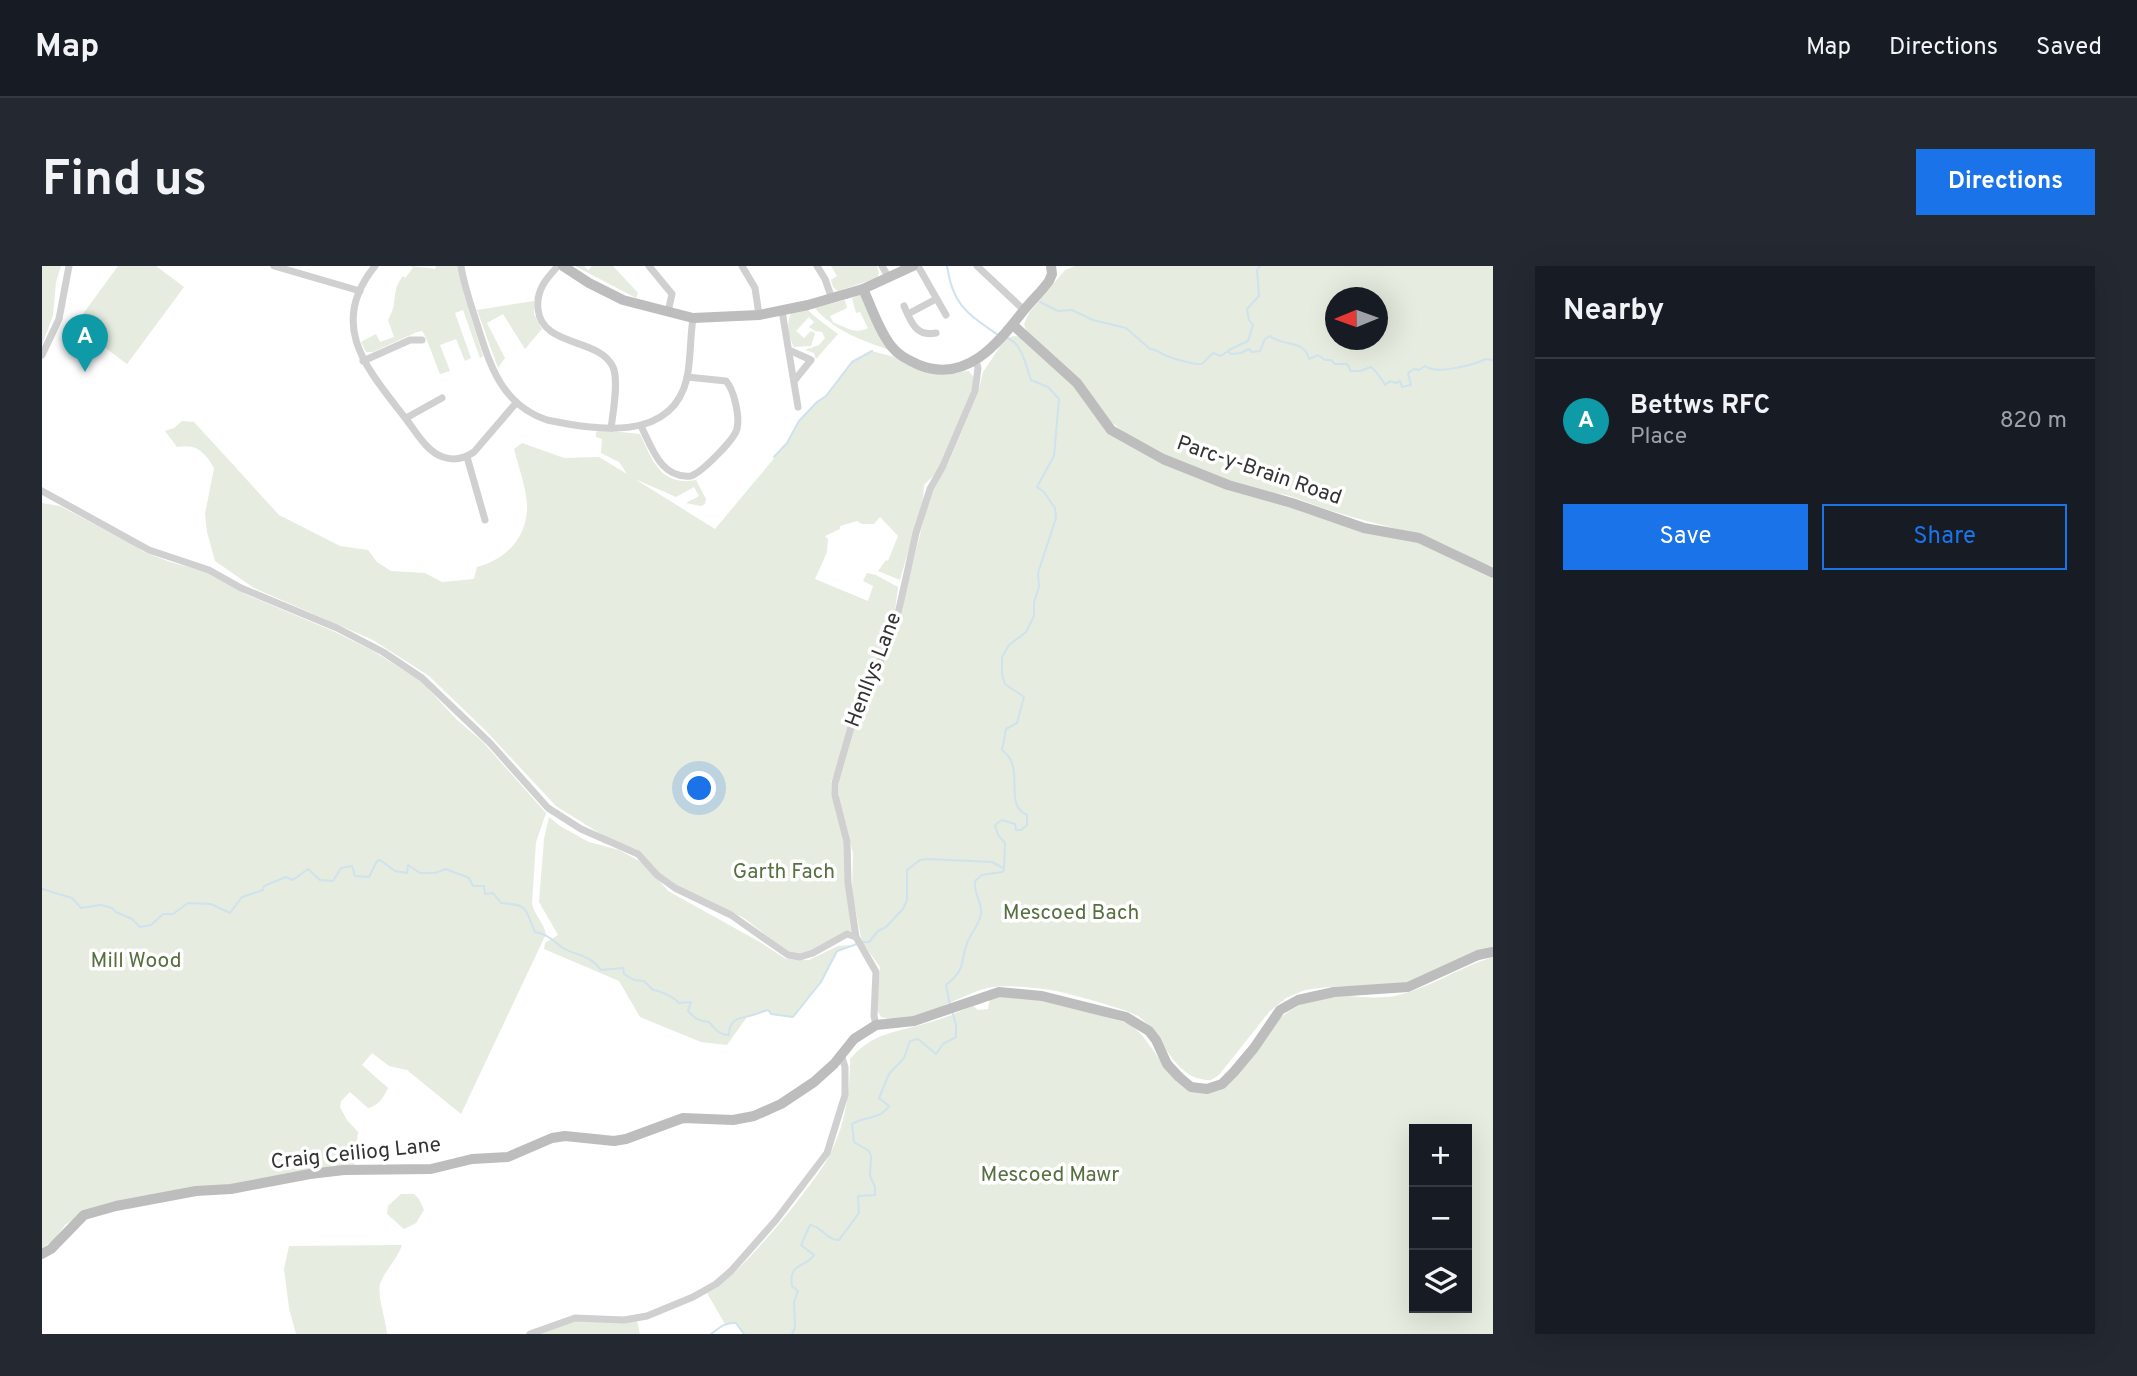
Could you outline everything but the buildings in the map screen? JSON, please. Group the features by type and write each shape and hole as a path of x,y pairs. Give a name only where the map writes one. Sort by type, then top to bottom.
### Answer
{"street":[{"path":"42,355 59,319 69,266"},
{"path":"274,266 360,291"},
{"path":"375,266 360,291 355,314 354,331 363,361 435,454 449,458 467,457 516,403"},
{"path":"461,266 488,361 499,383 516,403 547,420 611,428 641,426 660,419 682,392 687,377 693,318"},
{"path":"611,428 614,391 612,366 600,354 553,333 538,313 538,298 542,286 560,266 623,300 693,318 760,315 782,311 863,289 913,266"},
{"path":"649,266 673,294 668,312"},
{"path":"742,266 755,288 760,315"},
{"path":"817,266 832,299"},
{"path":"882,266 889,278"},
{"path":"918,266 946,315"},
{"path":"977,266 1024,310"},
{"path":"863,289 884,336 902,356 928,368 940,370 964,367 976,361 999,341 1049,281 1051,266"},
{"path":"908,314 936,299"},
{"path":"904,306 913,326 921,333 936,333"},
{"path":"782,311 798,407"},
{"name":"Parc-y-Brain Road","path":"1011,328 1077,383 1111,430 1163,459 1228,485 1292,503 1364,528 1419,538 1493,573"},
{"path":"363,361 410,340 422,340"},
{"path":"789,350 811,360 794,381"},
{"name":"Henllys Lane","path":"876,1025 876,972 856,937 848,883 847,842 835,795 835,783 858,703 873,679 895,627 916,533 930,488 943,466 975,391 978,368 976,361"},
{"path":"641,426 660,464 672,474 691,476 705,468 734,433 737,421 731,386 726,381 687,377"},
{"path":"405,418 442,398"},
{"path":"467,457 485,520"},
{"path":"42,491 149,550 209,570 241,588 337,628 383,652 422,678 490,743 548,808 581,829 638,855 664,881 741,922 788,956 800,957 813,953 847,934 856,937"},
{"path":"876,1025 914,1021 999,992 1042,996 1126,1017 1149,1031 1167,1064 1179,1077 1191,1087 1207,1089 1222,1084 1254,1048 1280,1010 1298,1000 1334,992 1408,987 1478,955 1493,952"},
{"name":"Craig Ceiliog Lane","path":"42,1254 51,1249 84,1215 105,1208 325,1172 431,1168 472,1159 508,1157 565,1136 614,1141 683,1118 741,1119 763,1113 814,1082 834,1064 854,1039 876,1025"},
{"path":"530,1334 575,1318 624,1320 647,1316 693,1297 723,1277 752,1249 827,1153 845,1095 845,1067 841,1054"}],"green space":[{"path":"42,266 61,266 56,282 53,315 42,345"},
{"path":"118,266 156,266 184,287 127,364 75,325"},
{"path":"411,266 435,269 436,266 458,266 483,356 480,358 463,310 455,313 471,358 465,361 456,339 440,345 450,371 440,374 422,331 373,352 366,352 361,342 376,334 380,342 394,337 388,320 399,282 413,268"},
{"path":"575,266 584,266 588,270 592,266 613,266 638,293 636,298"},
{"path":"831,266 877,266 879,273 877,278 838,291 831,280 837,276"},
{"path":"1075,266 1493,266 1493,567 1420,535 1287,495 1214,477 1149,448 1111,422 1027,333 1024,324 1029,313 1065,270"},
{"path":"859,295 863,297 889,350 840,329 815,308 845,300 847,308 830,316 833,322 850,330 864,330 868,328 860,312 856,313 852,298"},
{"path":"534,301 534,314 542,329 525,349 503,314 487,323 505,358 498,368 477,310"},
{"path":"806,308 838,334 816,359 814,353 805,350 819,345 825,338 822,332 809,327 814,322 809,317 796,331 804,338 811,331 815,333 811,346 794,347 789,334 788,325 792,311"},
{"name":"Mescoed Bach","path":"1021,337 1068,377 1112,433 1308,514 1419,543 1493,579 1493,947 1403,984 1328,987 1305,990 1286,998 1269,1012 1219,1075 1211,1080 1187,1073 1138,1016 1056,991 1021,987 987,988 921,1015 894,1019 881,1017 877,1010 880,967 862,942 852,892 853,853 839,799 839,778 859,709 881,670 899,627 930,496 948,464 978,393 983,372 1006,338"},
{"name":"Garth Fach","path":"872,351 901,359 923,372 969,371 974,378 971,394 937,472 924,485 923,500 900,580 878,571 886,560 888,561 898,536 880,517 874,524 857,521 840,526 840,529 825,536 828,539 827,552 815,579 868,601 873,586 863,581 867,573 898,587 893,626 831,782 832,796 845,839 845,885 853,931 846,931 813,950 799,954 788,952 744,918 682,889 659,873 636,849 604,836 556,806 485,730 429,676 373,640 254,588 215,561 205,514 214,468 199,450 177,447 165,431 182,421 194,422 279,515 340,546 368,550 377,562 391,571 425,573 442,582 474,579 477,567 505,553 523,530 527,502 514,449 522,443 564,458 599,457 627,474 619,462 601,453 602,439 596,437 596,432 600,430 640,434 659,469 674,479 696,480 706,499 705,504 701,506 686,503 699,496 694,487 676,497 635,479 715,529 787,443 799,421 826,396 852,362"},
{"name":"Mill Wood","path":"42,503 60,506 142,551 207,572 245,594 335,632 373,651 421,681 457,720 482,741 546,813 536,842 532,903 546,934 461,1114 407,1070 389,1066 372,1053 362,1065 388,1088 384,1095 378,1103 368,1108 350,1092 341,1101 340,1107 358,1132 354,1167 86,1211 65,1225 54,1240 42,1248"},
{"path":"549,817 589,842 619,850 645,864 668,891 786,959 809,960 838,946 851,945 837,951 821,982 793,1017 771,1014 767,1010 747,1017 727,1045 701,1042 640,1017 619,981 544,949 545,943 558,935 539,902 544,839"},
{"name":"Mescoed Mawr","path":"1493,957 1493,1334 744,1334 736,1323 725,1324 707,1293 720,1285 754,1253 819,1172 834,1146 842,1122 848,1097 850,1059 876,1038 973,1006 978,1010 988,1009 990,998 996,995 1051,1001 1130,1024 1142,1035 1165,1067 1185,1085 1210,1091 1278,1019 1311,1000 1329,996 1399,995"},
{"path":"401,1194 414,1194 424,1210 416,1223 404,1229 387,1214 388,1206"},
{"path":"402,1245 380,1284 387,1334 296,1334 289,1308 284,1269 289,1246"},
{"path":"585,1319 637,1321 640,1334 537,1334"}],"waterway":[{"path":"947,266 953,291 963,307 998,335"},
{"path":"1229,350 1248,341 1253,325 1247,309 1259,296 1257,270 1260,266"},
{"path":"1040,302 1058,311 1072,310 1093,320 1126,328 1150,349 1195,364 1202,364 1213,353 1221,356 1228,351 1231,354 1249,349 1252,352 1260,351 1265,339 1270,336 1298,346 1309,359 1318,355 1335,364 1347,364 1351,371 1371,367 1385,385 1390,381 1400,381 1402,387 1411,385 1408,373 1414,369 1419,370 1425,366 1430,369 1446,369 1486,359 1493,360"},
{"path":"1004,869 1005,843 998,835 995,825 1002,820 1015,824 1016,830 1021,830 1027,825 1027,815 1016,803 1013,766 1002,750 1006,729 1017,723 1024,697 1005,684 1002,657 1009,645 1026,632 1034,616 1034,602 1039,587 1038,573 1056,518 1055,508 1037,487 1054,456 1059,399 1048,387 1031,380 1020,350 1007,338"},
{"path":"774,457 787,443 799,421 826,396 852,362 872,351"},
{"path":"42,889 72,898 81,908 101,905 112,908 132,919 140,927 151,925 163,914 173,914 188,903 211,904 230,913 242,897 263,890 264,886 286,877 293,880 308,869 320,880 333,881 341,868 352,866 355,876 369,877 380,860 395,871 407,873 408,865 420,873 435,873 446,869 469,878 473,886 484,886 485,894 493,893 501,903 522,907 535,932 588,958 601,970 623,968 624,974 634,980 644,981 653,990 679,1003 691,1002 688,1011 693,1016 709,1022 726,1035 729,1035 734,1021 766,1010 771,1014 793,1017 821,982 837,951 857,944"},
{"path":"862,942 869,942 903,909 907,900 907,870 920,860 992,862 1003,868"},
{"path":"950,1005 946,985 960,970 967,943 980,917 975,881 982,875 1004,870"},
{"path":"792,1334 795,1328 794,1302 798,1291 792,1286 791,1278 795,1269 814,1255 801,1245 810,1225 839,1240 859,1213 858,1196 875,1195 870,1176 871,1156 869,1151 854,1142 852,1124 877,1116 889,1106 879,1098 889,1074 904,1058 910,1041 918,1039 936,1054 943,1044 956,1037 953,1014"},
{"path":"711,1334 729,1323 736,1323 744,1334"}],"place":[{"name":"Bettws RFC","path":"85,372"}]}
